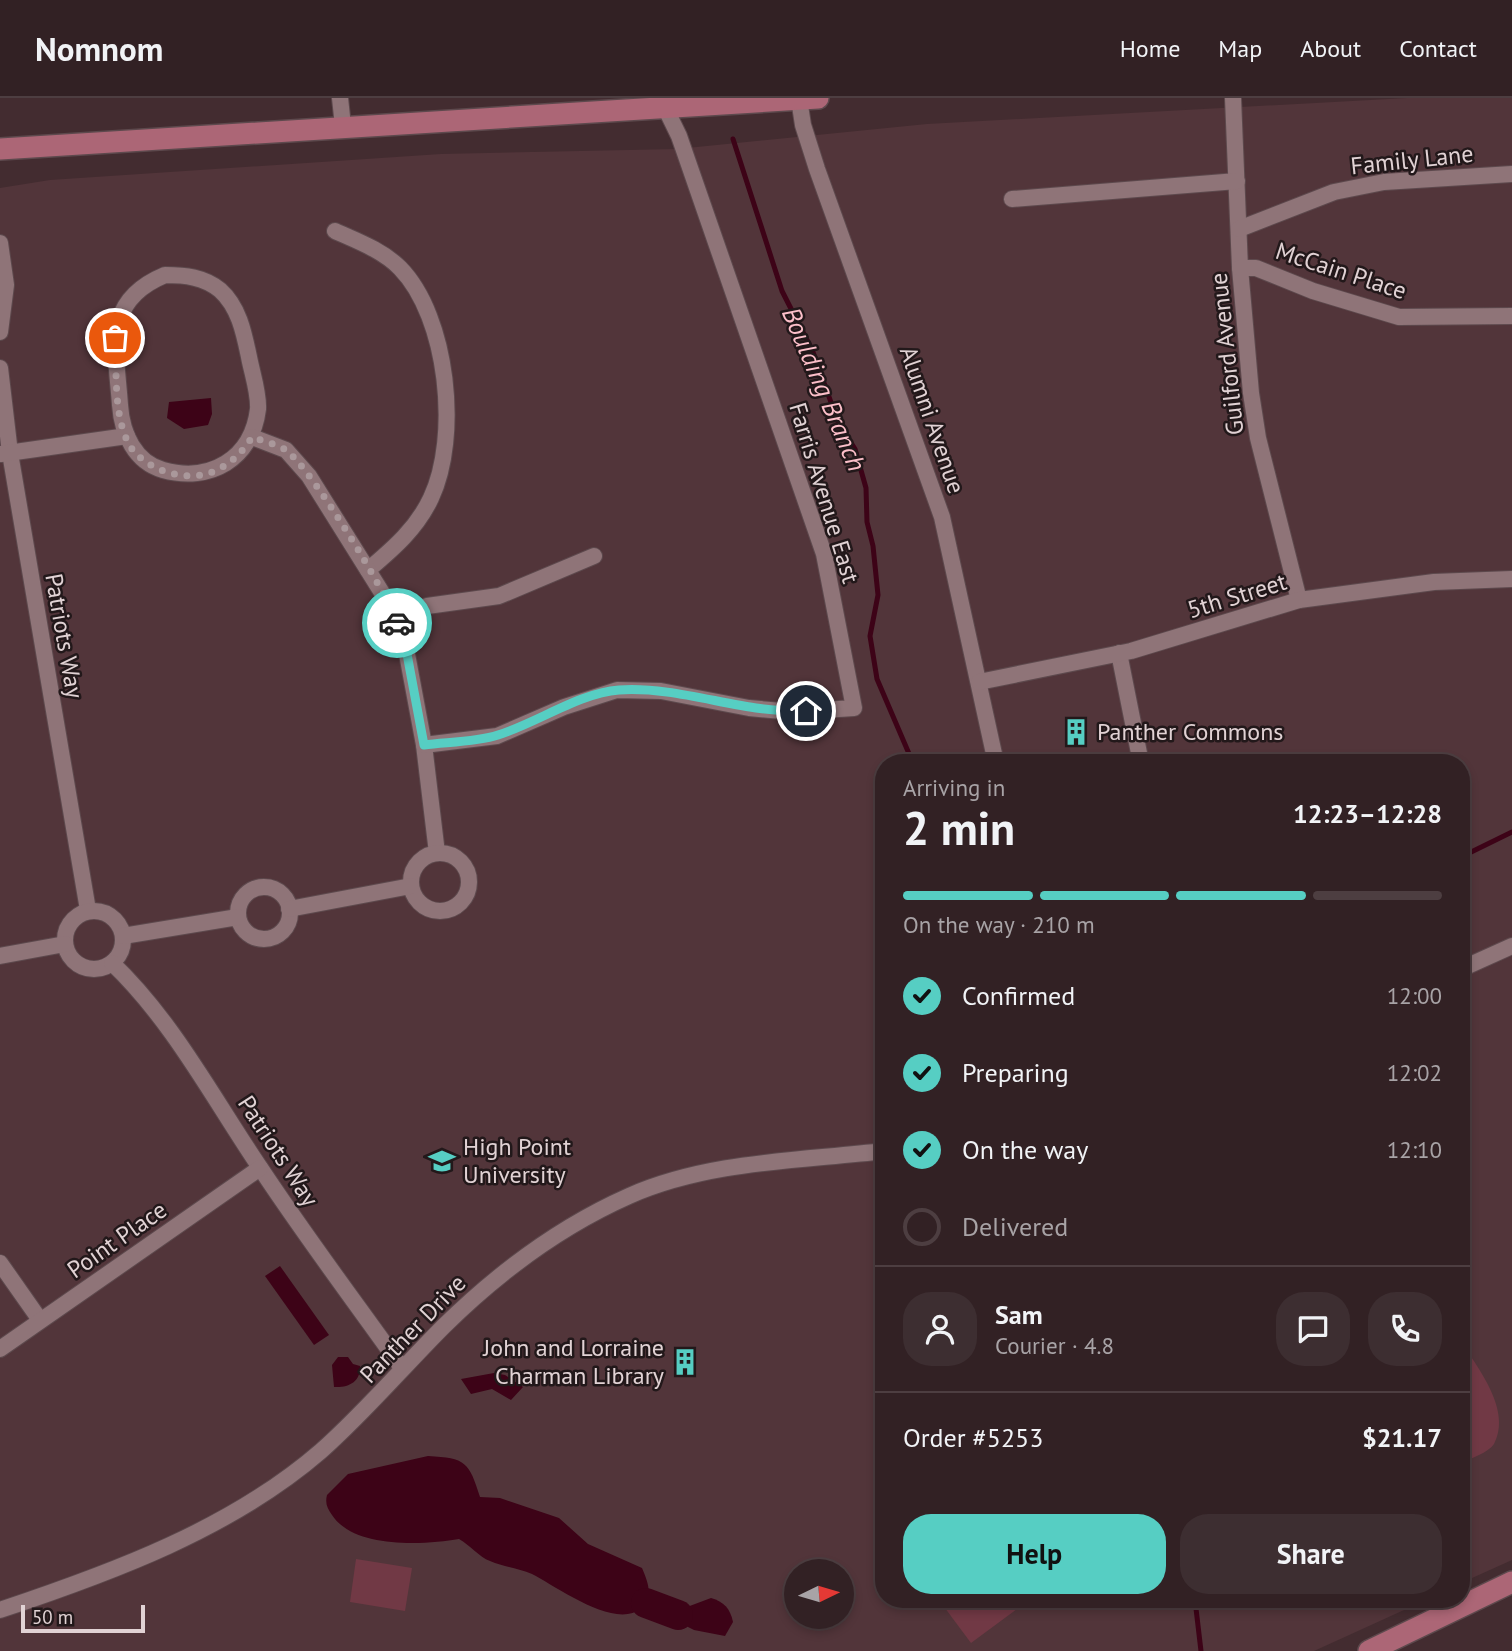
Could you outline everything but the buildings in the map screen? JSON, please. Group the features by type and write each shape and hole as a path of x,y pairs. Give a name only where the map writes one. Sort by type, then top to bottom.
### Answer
{"main road":[{"path":"0,149 663,103 808,99"},
{"path":"1470,1602 1512,1582"},
{"path":"1369,1651 1458,1608"}],"street":[{"path":"341,98 343,126"},
{"name":"Guilford Avenue","path":"1233,98 1246,349 1258,438 1299,600"},
{"name":"Alumni Avenue","path":"808,99 803,125 817,169 942,517 994,754"},
{"name":"Farris Avenue East","path":"424,745 497,736 564,707 617,690 661,691 749,708 793,712 854,708 824,554 679,136 663,103"},
{"name":"Family Lane","path":"1239,229 1334,192 1384,182 1512,174"},
{"path":"1012,199 1237,181"},
{"path":"335,230 378,251 400,269 420,296 434,328 445,391 443,458 432,496 412,530 368,569"},
{"path":"0,243 6,285 0,332"},
{"name":"McCain Place","path":"1240,268 1256,268 1312,291 1399,317 1512,316"},
{"path":"165,275 205,280 232,303 238,316 258,406 252,437 240,454 215,471 180,475 149,466 130,445 120,414 115,338 121,310 146,283 165,275"},
{"name":"Patriots Way","path":"0,368 5,453 88,911"},
{"path":"5,453 127,436"},
{"path":"252,437 286,450 309,476 395,617 407,654 424,745 437,853"},
{"path":"395,617 427,606 499,596 594,556"},
{"name":"5th Street","path":"979,682 1119,653 1232,623 1299,600 1434,582 1512,579"},
{"path":"1119,653 1139,754"},
{"path":"437,853 454,857 466,871 468,890 456,906 437,911 419,902 411,886 411,877 420,860 437,853"},
{"path":"289,909 411,886"},
{"path":"259,887 268,887 281,893 289,909 289,918 283,931 267,939 247,933 238,917 244,896 259,887"},
{"path":"88,911 107,913 120,927 123,936 122,946 112,963 93,969 74,962 65,944 67,927 79,914 88,911"},
{"path":"123,936 238,917"},
{"path":"0,956 65,944"},
{"path":"1470,966 1512,946"},
{"name":"Patriots Way","path":"112,963 136,986 216,1098 260,1168 402,1368"},
{"name":"Panther Drive","path":"0,1610 169,1544 224,1517 268,1490 319,1453 383,1393 402,1368 493,1281 557,1234 631,1195 710,1171 875,1152"},
{"name":"Point Place","path":"0,1349 260,1168"},
{"path":"0,1263 40,1320"}],"shaded area":[{"name":"High Point University","path":"1407,98 1512,98 1512,1560 1470,1579 1470,754 875,754 875,1608 1408,1608 1314,1651 0,1651 0,188 50,180 441,154 677,149 927,124"},
{"path":"211,398 212,414 208,425 184,429 167,418 169,402"},
{"path":"280,1266 329,1335 314,1345 265,1276"},
{"path":"1470,1356 1491,1391 1499,1418 1494,1444 1484,1453 1470,1459"},
{"path":"338,1357 348,1357 353,1364 360,1366 360,1372 353,1383 334,1387 332,1365"},
{"path":"494,1373 505,1375 523,1387 511,1400 492,1389 471,1394 461,1379"},
{"path":"428,1456 451,1458 464,1464 473,1476 480,1497 500,1498 559,1518 588,1544 642,1568 649,1589 645,1604 630,1614 602,1611 532,1574 486,1559 459,1539 409,1543 373,1539 342,1526 329,1510 327,1495 348,1474"},
{"path":"356,1559 412,1568 405,1611 350,1602"},
{"path":"711,1598 726,1606 732,1617 733,1622 725,1636 694,1630 678,1622 679,1610"},
{"path":"945,1608 1018,1608 971,1643"}],"waterway":[{"name":"Boulding Branch","path":"733,139 782,291 813,352 838,422 855,449 866,488 867,522 873,546 878,595 870,636 877,679 909,754"},
{"path":"1470,853 1512,832"},
{"path":"646,1603 678,1615"},
{"name":"Boulding Branch","path":"1196,1608 1201,1651"}],"way so far":[{"path":"115,338 120,414 130,445 149,466 180,475 215,471 240,454 252,437 286,450 309,476 348,535 394,612 397,623"}],"place":[{"name":"Panther Commons","path":"1076,732"},
{"name":"High Point University","path":"442,1161"},
{"name":"John and Lorraine Charman Library","path":"685,1362"}],"route":[{"path":"397,623 407,654 424,745 497,736 564,707 617,690 661,691 749,708 806,711"}]}
